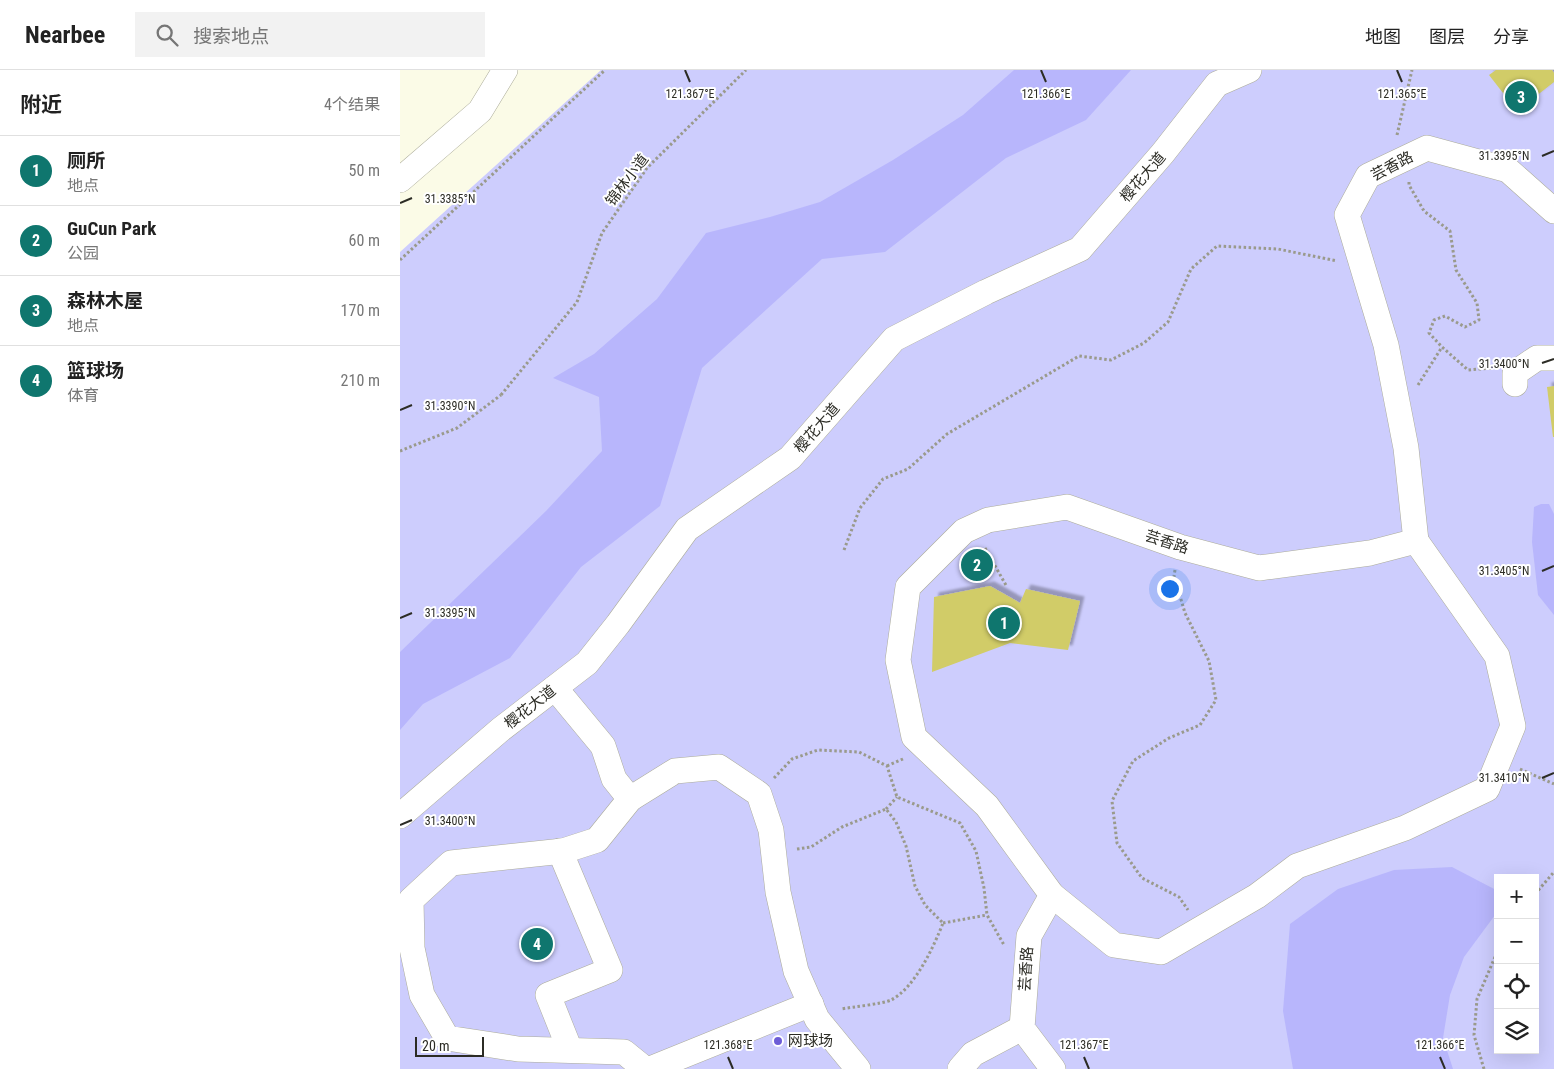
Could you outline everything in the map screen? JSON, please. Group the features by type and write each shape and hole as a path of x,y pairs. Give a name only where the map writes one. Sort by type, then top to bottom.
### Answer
{"street":[{"path":"400,180 480,111 505,70"},
{"name":"樱花大道","path":"400,816 500,730 587,663 618,624 687,529 790,458 894,340 986,292 1080,249 1164,153 1217,84 1249,70"},
{"name":"芸香路","path":"1022,1028 1028,936 1052,894 987,806 914,737 898,660 908,587 964,531 988,520 1067,507 1180,548 1259,568 1370,553 1416,541 1406,448 1386,345 1347,215 1368,176 1427,148 1508,170 1554,211"},
{"path":"1515,378 1537,358 1554,358"},
{"path":"1052,894 1114,945 1161,952 1257,896 1297,866 1405,828 1487,789 1512,726 1497,656 1416,541"},
{"path":"555,688 603,746 614,779 630,799"},
{"path":"646,1069 624,1052 518,1049 447,1038 422,995 412,948 411,900 451,863 560,851 597,840 630,799 675,771 719,767 759,794 772,830 778,892 796,970 814,1011 858,1069"},
{"path":"560,851 610,970 548,995 570,1050"},
{"path":"650,1069 814,1011"},
{"path":"960,1069 973,1054 1022,1028 1052,1069"}],"path":[{"path":"400,260 605,70"},
{"name":"锦林小道","path":"400,450 457,428 501,396 577,302 602,233 648,168 746,70"},
{"path":"1412,70 1396,135 1406,158 1409,185 1424,211 1450,231 1456,270 1477,303 1479,320 1465,327 1444,316 1434,320 1429,333 1468,370 1489,367 1515,378"},
{"path":"844,550 860,508 884,479 908,469 947,434 1079,356 1110,360 1144,343 1168,322 1192,269 1216,246 1278,249 1341,261 1359,256"},
{"path":"1396,396 1418,385 1442,347"},
{"path":"988,520 984,545 1007,587"},
{"path":"1180,548 1174,576 1185,613 1209,661 1216,700 1200,726 1170,738 1133,761 1112,801 1117,843 1142,878 1179,897 1201,929"},
{"path":"759,794 792,759 818,750 859,752 887,766 897,797"},
{"path":"1498,760 1554,784"},
{"path":"774,853 811,847 842,827 886,809 897,797"},
{"path":"897,797 960,822 976,851 984,888 987,915 1010,954 1027,965"},
{"path":"886,809 896,822 906,846 915,886 926,905 942,922"},
{"path":"1539,889 1554,872"},
{"path":"942,922 987,915"},
{"path":"814,1011 832,1010 890,1000 908,987 934,946 942,922"},
{"path":"1484,1069 1474,1035 1477,999 1494,959"}],"shaded area":[{"path":"601,70 1554,70 1554,1069 400,1069 400,252"},
{"path":"1014,70 1131,70 1086,120 1006,158 885,252 822,259 702,368 660,506 581,567 510,658 423,704 400,730 400,652 546,511 602,451 599,397 553,378 594,354 657,299 706,233 820,202 893,160 963,115"},
{"path":"1541,504 1549,504 1554,514 1554,615 1538,595 1532,542 1534,507"},
{"path":"1452,867 1494,889 1494,916 1464,957 1450,995 1443,1038 1453,1069 1293,1069 1283,1011 1290,924 1338,889 1394,870"}],"building":[{"path":"1496,70 1552,70 1554,82 1517,111 1489,75"},
{"path":"1554,386 1554,437 1553,437 1547,387"},
{"path":"990,586 1020,603 1026,589 1080,601 1068,650 1010,643 932,672 934,597"}],"place":[{"name":"森林木屋","path":"1521,97"},
{"name":"GuCun Park","path":"977,565"},
{"name":"厕所","path":"1004,623"},
{"name":"篮球场","path":"537,944"},
{"name":"网球场","path":"778,1041"}]}
